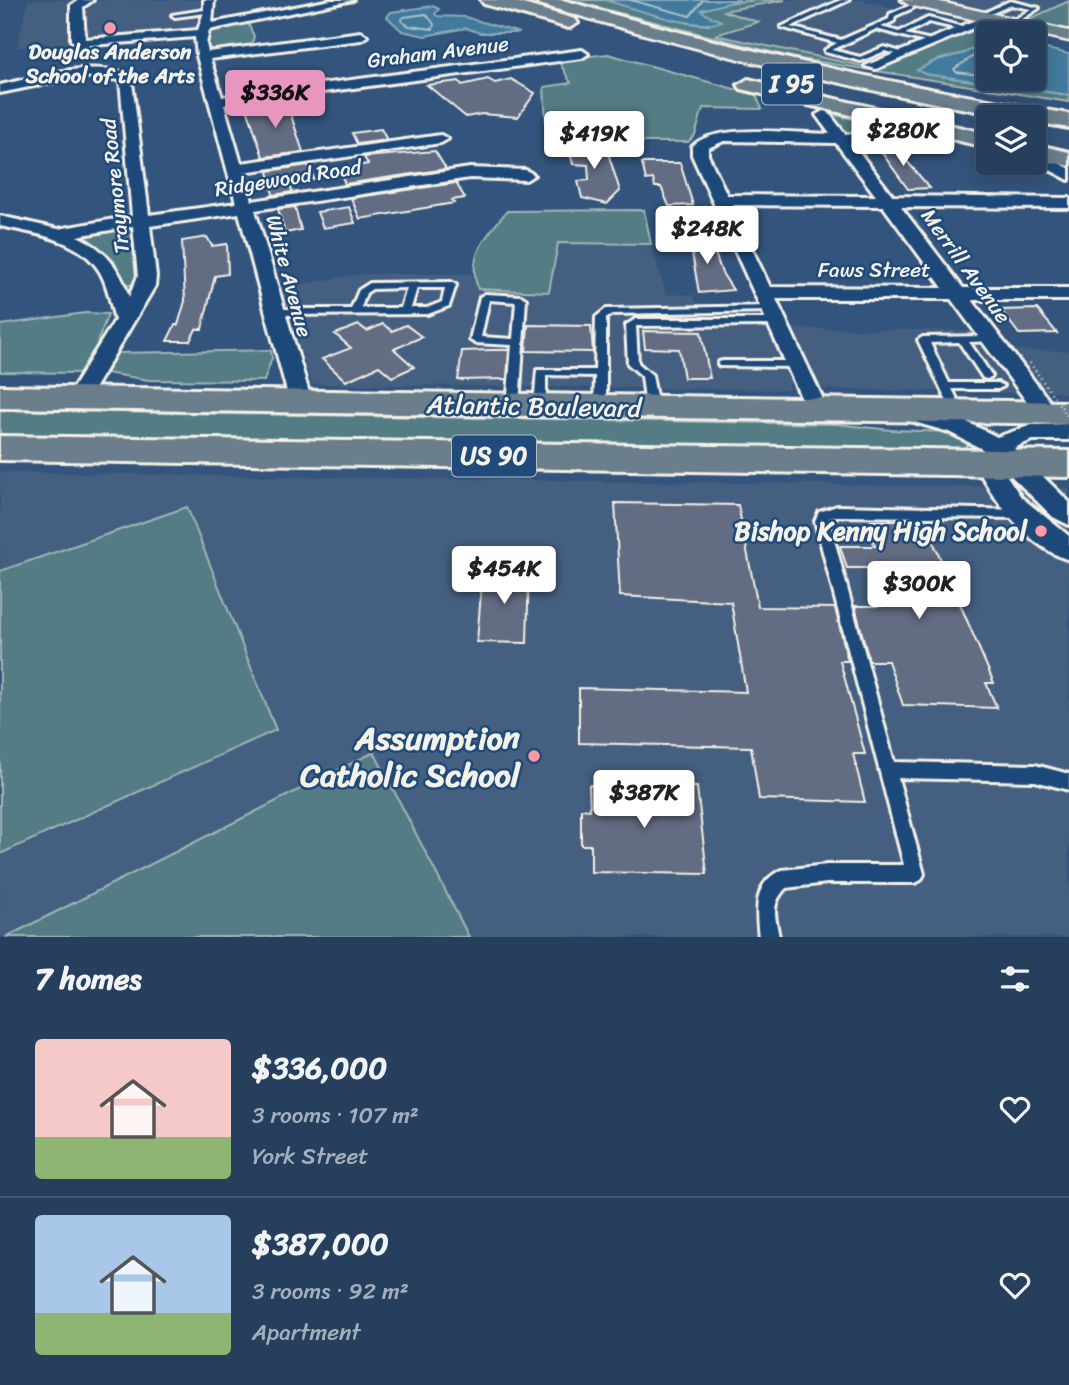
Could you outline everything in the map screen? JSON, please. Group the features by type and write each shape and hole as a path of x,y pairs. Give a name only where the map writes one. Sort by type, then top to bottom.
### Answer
{"highway":[{"name":"I 95","path":"490,0 702,62 812,89 976,121"},
{"name":"I 95","path":"545,0 628,26 827,76 1069,121"},
{"path":"628,26 836,69 1069,105"},
{"path":"723,78 976,138"},
{"path":"1046,134 1069,138"},
{"path":"1046,154 1064,160"},
{"name":"Atlantic Boulevard","path":"0,397 527,406 600,390 652,407 884,411 952,398 1063,419"},
{"name":"US 90","path":"0,448 1000,458 1069,464"}],"main road":[{"path":"882,0 910,3 975,22"},
{"path":"1046,31 1069,36"},
{"path":"1046,37 1069,43"}],"street":[{"path":"88,0 77,5 77,40 83,43 202,31 316,3 348,0"},
{"name":"White Avenue","path":"210,6 202,31 203,56 301,403"},
{"path":"872,66 975,22"},
{"path":"203,56 361,36"},
{"name":"Graham Avenue","path":"216,102 582,54"},
{"name":"Traymore Road","path":"0,89 92,72 115,73 126,78 147,276 145,286 77,399"},
{"name":"Merrill Avenue","path":"823,115 991,338 1063,419"},
{"path":"817,410 700,155 703,144 724,137 886,137 938,140"},
{"path":"235,169 442,139"},
{"path":"1064,160 1069,175"},
{"name":"Ridgewood Road","path":"58,234 120,222 143,222 470,173 526,175"},
{"path":"722,200 1069,203"},
{"name":"Ridgewood Road","path":"0,221 58,234 96,253 108,267 118,289 124,319"},
{"name":"Faws Street","path":"770,308 957,293 1069,294"},
{"path":"884,411 940,419 1000,458 1069,516"},
{"path":"1063,419 1034,432 1011,437 1000,458 1000,493 1019,513 1069,550"}],"lane":[{"path":"842,42 784,27 846,0"},
{"path":"977,21 1010,2 1036,8 1016,21"},
{"path":"905,54 884,49 860,59 827,51 875,27 910,3"},
{"path":"175,15 210,6"},
{"path":"900,34 928,20 975,22"},
{"path":"875,27 933,42"},
{"path":"405,312 413,285"},
{"path":"276,312 355,312 405,312 440,309 446,304 451,285 370,286 362,292 355,312"},
{"path":"519,342 475,340 485,297 520,299 519,342 527,406"},
{"path":"600,390 601,317 610,312 770,308"},
{"path":"652,407 647,375 632,364 631,325 636,322 770,308"},
{"path":"991,338 923,340 952,398 998,386"},
{"path":"962,339 987,376"},
{"path":"723,364 797,364"},
{"path":"769,937 765,911 768,894 782,879 827,874 915,874 822,521 824,515 837,511 1019,513"},
{"path":"888,770 1035,773 1069,782"}],"path":[{"path":"1030,363 1063,419"}],"shaded area":[{"name":"Douglas Anderson School of the Arts","path":"28,0 203,0 203,20 196,36 83,48 17,47"},
{"path":"785,0 862,0 975,27 876,69 713,35 756,22 721,12"},
{"path":"928,0 1069,0 1025,21"},
{"path":"558,243 651,244 666,294 693,295 697,305 759,305 792,379 788,390 312,384 280,288 362,274 472,274 478,289"},
{"path":"793,328 977,331 1016,387 1016,393 823,389 811,374"},
{"path":"1010,350 1069,351 1069,395 1038,388"},
{"name":"Assumption Catholic School","path":"0,472 1069,488 1069,937 0,937"}],"green space":[{"path":"569,0 605,0 689,23 709,25 707,16 700,12 707,8 740,2 785,0 723,11 758,22 715,35 876,69 976,26 976,46 965,53 937,60 918,70 925,74 976,81 976,87 795,58"},
{"path":"1069,1 1069,31 1046,26 1046,21 1025,21"},
{"path":"247,21 254,36 251,48 216,51 208,48 209,30"},
{"path":"608,54 756,95 762,109 703,108 695,135 688,142 638,142 601,125 546,123 544,87 571,83 558,60"},
{"path":"1000,91 1042,91 1069,95 1069,102"},
{"path":"830,114 936,137 904,137 897,132 882,129 851,137 844,134"},
{"path":"644,210 651,244 558,243 549,292 478,289 475,266 480,247 507,211"},
{"path":"126,225 133,227 139,278 132,285 126,285 113,260 79,236"},
{"path":"85,313 108,314 96,346 79,373 0,372 0,325"},
{"path":"271,350 272,358 264,381 149,380 106,373 117,353"},
{"path":"0,410 836,424 891,430 953,432 969,444 961,450 0,435"},
{"path":"187,507 276,730 0,854 0,571"},
{"path":"374,752 469,937 6,937"}],"water":[{"path":"605,0 740,0 701,10 721,21 698,24 664,18"},
{"path":"433,6 439,9 435,14 437,16 465,17 520,33 480,33 466,28 425,36 402,31 387,17 391,12"},
{"path":"976,46 976,81 925,74 917,70 937,60 965,53"},
{"path":"1046,49 1069,54 1069,95 1042,91 1046,91"}],"building":[{"path":"488,79 495,83 511,79 535,93 518,117 482,114 466,117 427,85 459,81 462,85"},
{"path":"287,103 303,152 263,157 247,108"},
{"path":"381,129 387,140 357,144 352,133"},
{"path":"585,136 600,154 608,153 620,191 607,204 582,198 578,181 589,180 588,165 573,164 566,139"},
{"path":"877,146 894,146 930,188 908,189"},
{"path":"435,151 446,169 345,184 339,169 368,164 364,157"},
{"path":"642,163 680,163 693,205 669,206 661,187 655,187 653,179 646,180"},
{"path":"308,165 314,179 290,183 292,192 273,195 268,171"},
{"path":"456,183 465,198 452,200 454,203 360,219 351,198"},
{"path":"295,207 301,230 285,233 278,209"},
{"path":"349,207 355,223 323,228 317,212"},
{"path":"689,236 709,236 722,273 733,290 699,293"},
{"path":"207,237 212,246 227,244 228,274 215,276 202,329 196,329 190,341 167,341 175,325 178,325 185,301 182,241"},
{"path":"1037,309 1057,333 1019,334 1001,310"},
{"path":"383,324 392,331 406,325 422,337 394,349 414,367 392,377 379,366 346,381 322,359 351,348 335,334 359,325 367,331"},
{"path":"528,325 591,326 593,352 526,351"},
{"path":"643,331 701,332 710,378 684,378 679,349 645,348"},
{"path":"509,350 507,379 458,380 462,351"},
{"path":"615,503 738,505 758,607 835,608 848,661 840,661 865,754 853,754 865,802 759,799 751,747 579,743 579,688 746,692 731,602 620,596"},
{"path":"871,521 917,521 924,539 932,539 994,683 986,683 997,708 903,705 888,661 869,661 855,606 882,606 869,568 847,568 840,546 875,546 872,539 878,539"},
{"path":"483,567 529,568 527,643 477,642"},
{"path":"589,785 697,787 707,874 591,872 591,845 581,845 581,809 590,810"}],"place":[{"name":"Douglas Anderson School of the Arts","path":"110,28"},
{"name":"Bishop Kenny High School","path":"1041,531"},
{"name":"Assumption Catholic School","path":"534,756"}]}
